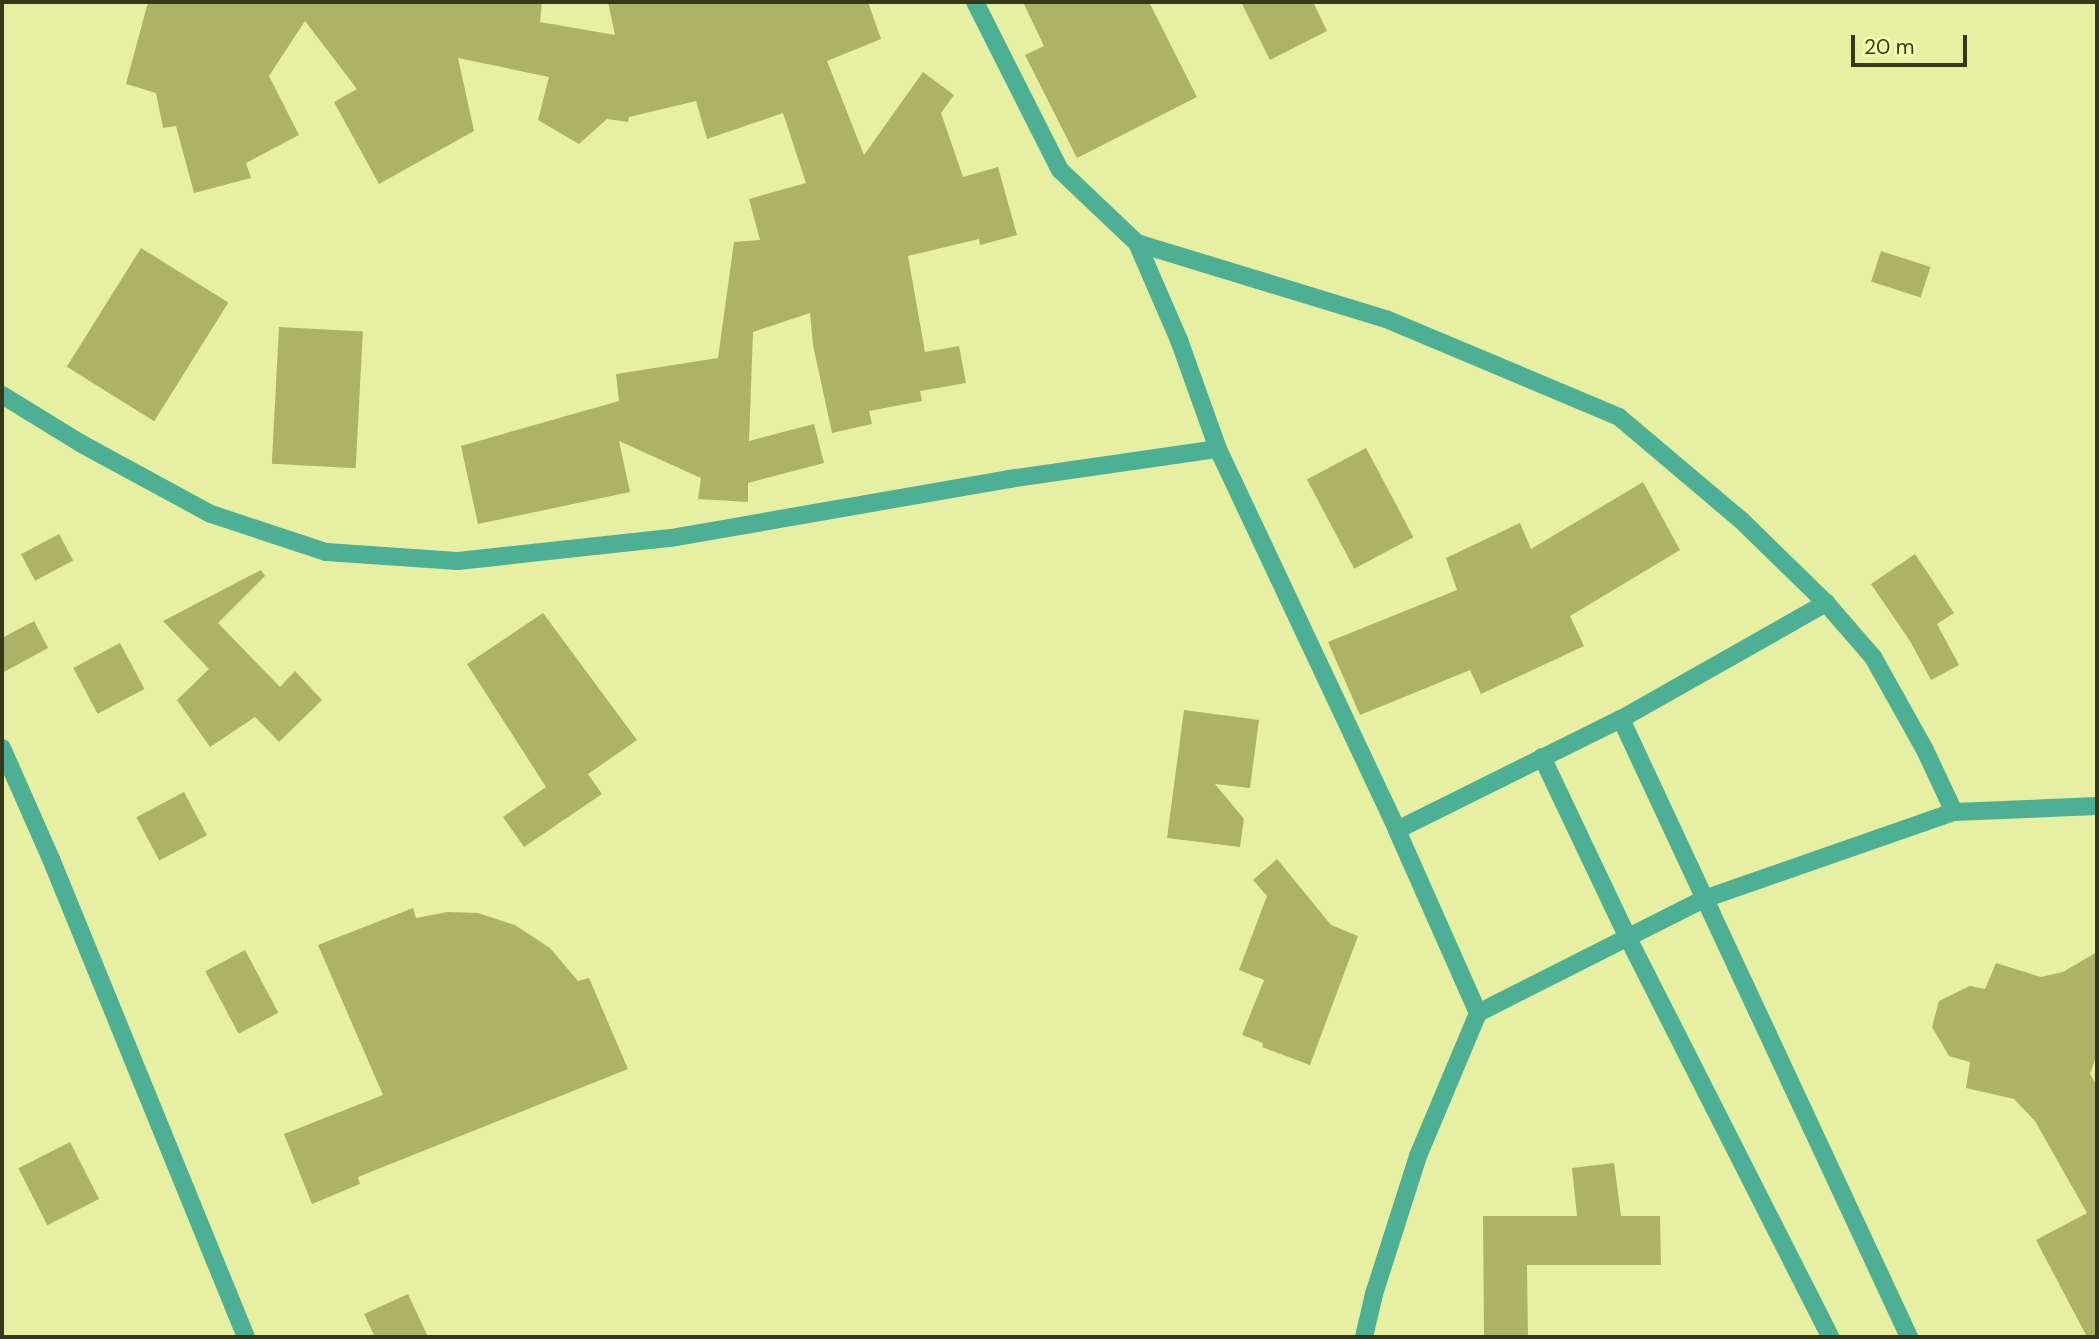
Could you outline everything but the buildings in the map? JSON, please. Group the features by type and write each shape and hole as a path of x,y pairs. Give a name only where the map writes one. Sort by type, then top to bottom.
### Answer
{"street":[{"path":"975,2 1060,170 1137,243 1179,340 1218,449 1397,830 1478,1013"},
{"path":"1137,243 1386,319 1619,417 1741,520 1826,603 1873,657 1925,750 1954,812"},
{"path":"2,395 80,443 211,514 326,552 458,561 671,538 1009,479 1218,449"},
{"path":"1397,830 1621,719 1826,603"},
{"path":"1621,719 1909,1337"},
{"path":"2,748 51,859 246,1337"},
{"path":"1542,757 1629,940 1830,1337"},
{"path":"1364,1337 1374,1294 1419,1156 1478,1013 1629,940 1704,899 1954,812 2097,806"}]}
